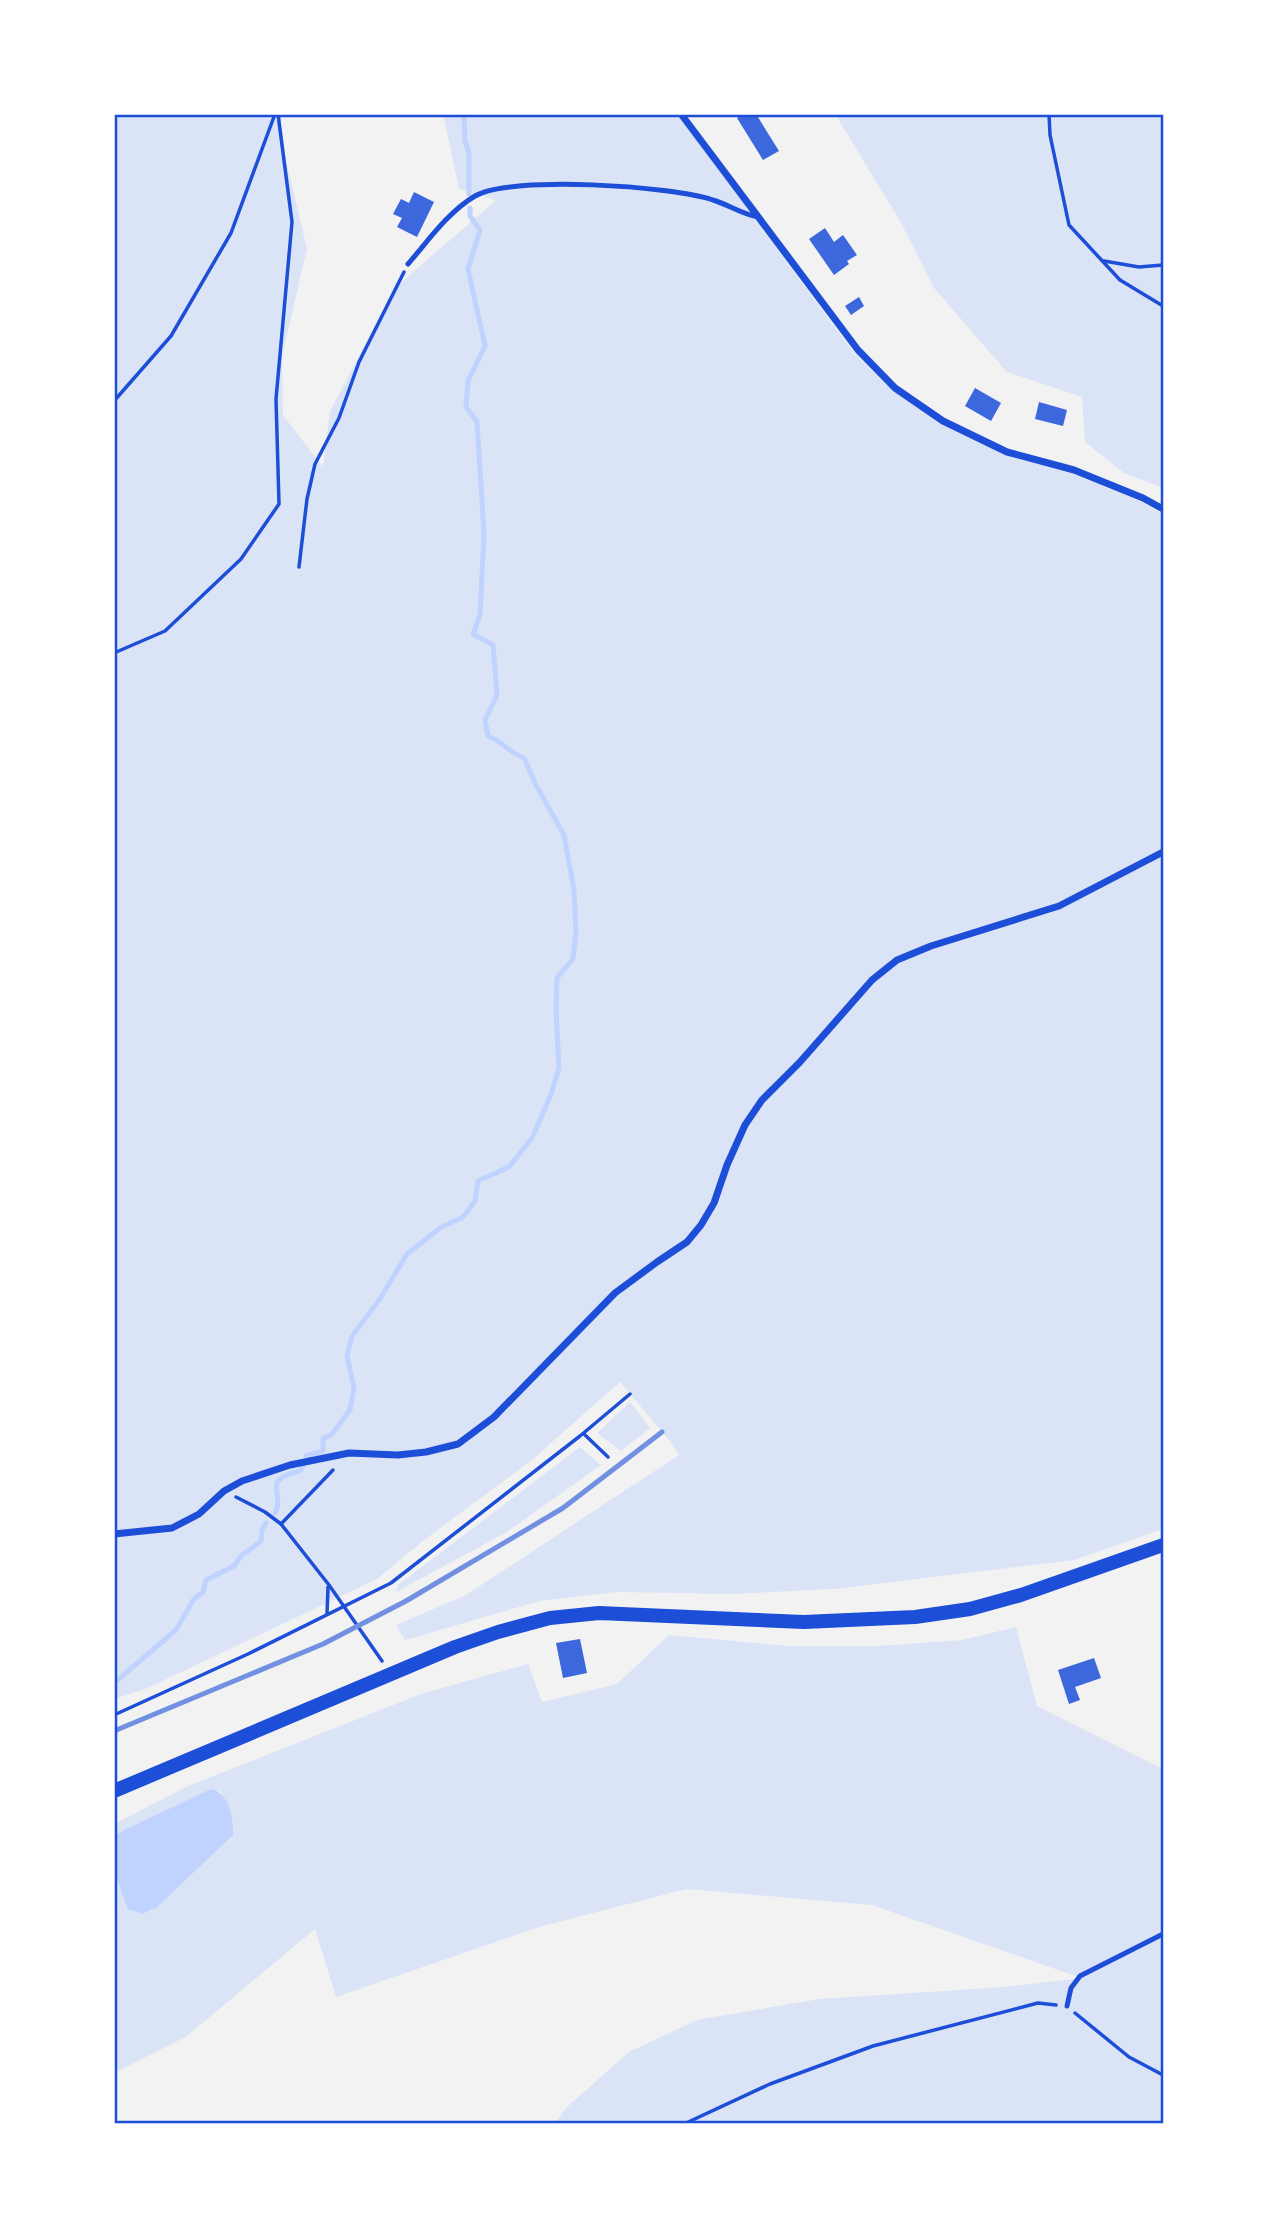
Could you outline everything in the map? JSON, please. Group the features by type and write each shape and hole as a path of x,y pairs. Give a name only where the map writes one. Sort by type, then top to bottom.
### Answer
{"main road":[{"path":"114,1791 455,1647 550,1618 599,1613 804,1622 915,1617 970,1609 1021,1595 1163,1545"}],"street":[{"path":"681,114 858,350 895,388 943,421 1007,452 1074,470 1163,509"},
{"path":"114,1534 172,1528 200,1514 225,1491 242,1481 290,1465 349,1453 398,1455 458,1444 494,1417 615,1293 687,1242 714,1203 745,1125 762,1100 800,1062 872,981 897,960 931,946 1059,906 1163,852"}],"lane":[{"path":"408,264 450,216 477,194 512,186 568,184 655,188 712,199 758,217"},
{"path":"1067,2006 1071,1987 1080,1976 1163,1934"}],"path":[{"path":"114,401 171,336 231,233 276,114"},
{"path":"114,653 165,631 241,559 279,504 276,399 292,222 276,114"},
{"path":"1049,114 1050,135 1069,225 1120,280 1163,306"},
{"path":"1102,261 1139,267 1163,265"},
{"path":"299,567 307,499 315,464 339,418 359,362 408,264"},
{"path":"114,1715 391,1583 584,1434 630,1394"},
{"path":"584,1434 608,1457"},
{"path":"281,1524 349,1453"},
{"path":"225,1491 281,1524 329,1585 373,1648"},
{"path":"327,1615 329,1585"},
{"path":"684,2124 770,2084 873,2046 1038,2003 1067,2006 1129,2057 1163,2076"}],"shaded area":[{"path":"114,114 282,114 281,139 307,249 282,356 283,415 323,467 330,411 395,288 496,200 459,189 443,114 677,114 854,353 893,391 941,424 1006,455 1073,474 1142,502 1163,515 1163,1529 1074,1560 835,1589 732,1594 617,1592 540,1601 405,1640 396,1625 466,1595 679,1455 620,1382 533,1459 377,1579 148,1688 114,1699"},
{"path":"835,114 1163,114 1163,488 1124,473 1085,442 1082,397 1007,372 934,288 900,221"},
{"path":"630,1402 650,1428 621,1451 597,1433"},
{"path":"580,1447 601,1465 507,1532 396,1592 398,1585"},
{"path":"1016,1627 1037,1706 1163,1769 1163,2124 554,2124 568,2106 629,2052 697,2020 819,1999 1005,1987 1081,1978 872,1905 686,1889 539,1927 336,1997 315,1929 187,2036 114,2073 114,1873 120,1891 150,1912 232,1835 232,1829 228,1806 220,1791 122,1831 114,1838 114,1824 188,1786 421,1694 528,1664 542,1702 617,1684 669,1635 790,1646 877,1646 962,1640"}],"water":[{"path":"211,1789 222,1795 226,1801 231,1814 233,1835 156,1908 142,1914 128,1909 114,1873 114,1838 122,1831"}],"building":[{"path":"744,114 756,114 779,151 763,160 737,118"},
{"path":"414,192 434,202 417,237 397,227 402,218 393,214 401,199 409,203"},
{"path":"825,228 834,242 843,235 857,255 834,275 809,239"},
{"path":"859,297 864,306 851,315 845,306"},
{"path":"975,388 1001,403 991,421 965,406"},
{"path":"1039,402 1067,410 1063,426 1035,419"},
{"path":"580,1639 587,1673 563,1678 556,1643"},
{"path":"1094,1658 1101,1678 1075,1687 1080,1700 1069,1704 1058,1670"}],"waterway":[{"path":"462,114 469,153 469,194"},
{"path":"306,1456 323,1451 323,1439 332,1434 350,1410 354,1388 347,1356 352,1336 380,1299 407,1254 440,1228 463,1217 475,1201 478,1181 509,1167 532,1138 559,1068 557,978 573,959 576,933 574,890 564,835 524,758 488,736 485,720 497,695 493,645 473,634 480,615 484,534 477,422 466,407 468,381 485,346 468,269 480,230 470,216 470,208"},
{"path":"275,1513 278,1506 277,1483 280,1479 300,1471 303,1466"},
{"path":"114,1683 176,1630 194,1599 203,1592 206,1580 234,1566 241,1556 261,1541 266,1523"}],"railway":[{"path":"114,1731 323,1644 406,1601 563,1508 662,1432"}]}
